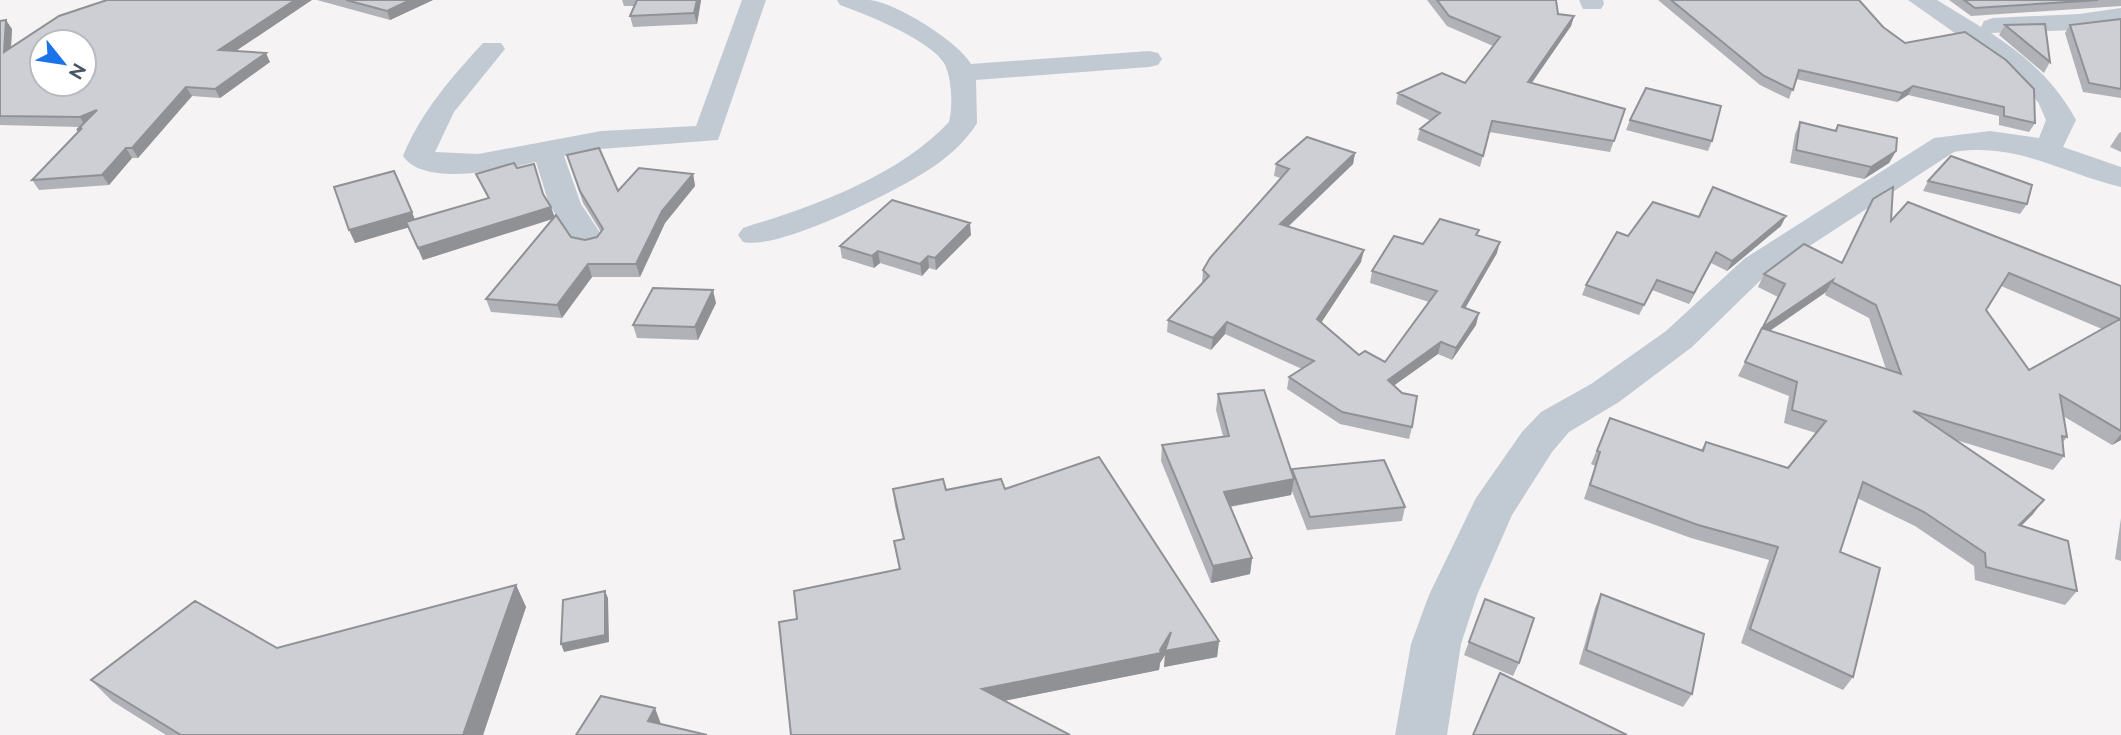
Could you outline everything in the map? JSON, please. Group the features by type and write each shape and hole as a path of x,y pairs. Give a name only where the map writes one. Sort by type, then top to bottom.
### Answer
{"street":[{"path":"492,49 447,100 423,140 418,156 424,161 467,163 624,138 708,134 754,0"},
{"path":"755,235 871,188 940,147 962,125 966,107 962,73 954,57 887,16 849,0"},
{"path":"1920,0 2006,57 2053,100 2061,120 2053,140 2045,149"},
{"path":"1960,27 2079,22 2121,16"},
{"path":"962,73 1149,59"},
{"path":"1421,735 1436,644 1453,595 1492,510 1524,459 1555,422 1605,393 1679,339 1756,266 1945,144 1981,139 2045,149 2121,178"},
{"path":"547,150 565,204 588,240"}],"building":[{"path":"107,0 295,0 219,50 266,53 215,89 186,87 132,148 126,148 102,175 32,180 97,110 80,117 0,116 0,21 6,20 4,52 28,36 28,98 98,98 98,28 41,28 59,16"},
{"path":"346,0 410,0 387,11"},
{"path":"637,0 697,0 694,13 630,16"},
{"path":"1437,0 1556,0 1558,14 1574,16 1528,82 1625,109 1614,141 1492,121 1483,156 1420,129 1440,113 1398,93 1442,73 1465,83 1500,37 1449,16"},
{"path":"1671,0 1859,0 1883,27 1905,43 1965,32 2006,60 2034,89 2035,123 2004,116 2004,107 1913,86 1902,93 1799,70 1793,90 1764,76"},
{"path":"1964,0 2098,0 1975,8"},
{"path":"2121,19 2121,89 2089,83 2070,25"},
{"path":"2045,24 2050,62 2005,25"},
{"path":"1646,88 1721,106 1712,141 1630,120"},
{"path":"1800,122 1836,131 1838,125 1897,138 1896,151 1871,167 1796,150"},
{"path":"1307,137 1355,153 1280,224 1364,250 1317,319 1359,355 1365,351 1385,362 1437,291 1372,271 1394,236 1423,244 1440,219 1479,230 1476,235 1500,242 1462,307 1479,313 1456,348 1441,342 1388,380 1402,393 1417,396 1412,427 1342,412 1289,377 1314,361 1227,322 1213,338 1168,320 1209,276 1203,270 1210,258 1289,169 1276,164"},
{"path":"599,148 618,191 639,168 693,174 662,211 636,264 588,264 557,305 486,299 556,215 571,237 585,240 597,237 603,229 580,191 567,155"},
{"path":"1951,156 2032,185 2027,204 1928,181"},
{"path":"514,163 517,168 534,164 543,194 551,207 418,248 406,222 489,198 476,174"},
{"path":"394,171 412,212 349,230 334,187"},
{"path":"1713,187 1786,216 1732,261 1716,252 1694,293 1657,280 1644,305 1586,285 1617,232 1628,236 1653,202 1699,217"},
{"path":"1893,187 1891,221 1908,202 2121,286 2121,431 2060,395 2067,437 2062,436 2064,456 1913,411 2044,500 2019,525 2068,541 2077,591 1986,567 1985,553 1924,512 1863,482 1840,552 1880,568 1853,677 1750,629 1778,547 1698,525 1590,485 1600,452 1597,451 1610,418 1703,451 1706,442 1788,468 1826,421 1792,410 1797,382 1745,362 1762,328 1901,374 1876,305 1832,282 1833,280 1763,327 1785,284 1764,274 1804,244 1842,263 1873,199","holes":["2009,273 2120,319 2029,370 1986,310"]},
{"path":"892,200 970,223 935,258 928,256 920,264 878,251 872,256 840,246"},
{"path":"653,288 713,290 695,327 633,325"},
{"path":"1264,390 1294,479 1224,492 1252,558 1213,566 1162,445 1229,436 1218,394"},
{"path":"1099,457 1219,641 1165,651 1171,632 1160,650 1161,653 982,689 1070,735 791,735 779,622 797,619 794,591 900,569 894,541 904,539 893,489 943,479 946,490 1001,479 1005,489"},
{"path":"1384,460 1405,507 1310,517 1292,469"},
{"path":"516,585 463,735 181,735 91,680 195,601 277,648"},
{"path":"605,591 605,635 561,644 563,600"},
{"path":"1601,594 1704,634 1692,694 1586,650"},
{"path":"1485,599 1534,618 1519,663 1469,642"},
{"path":"1500,673 1627,735 1473,735"},
{"path":"601,696 655,708 648,721 707,735 576,735"}]}
